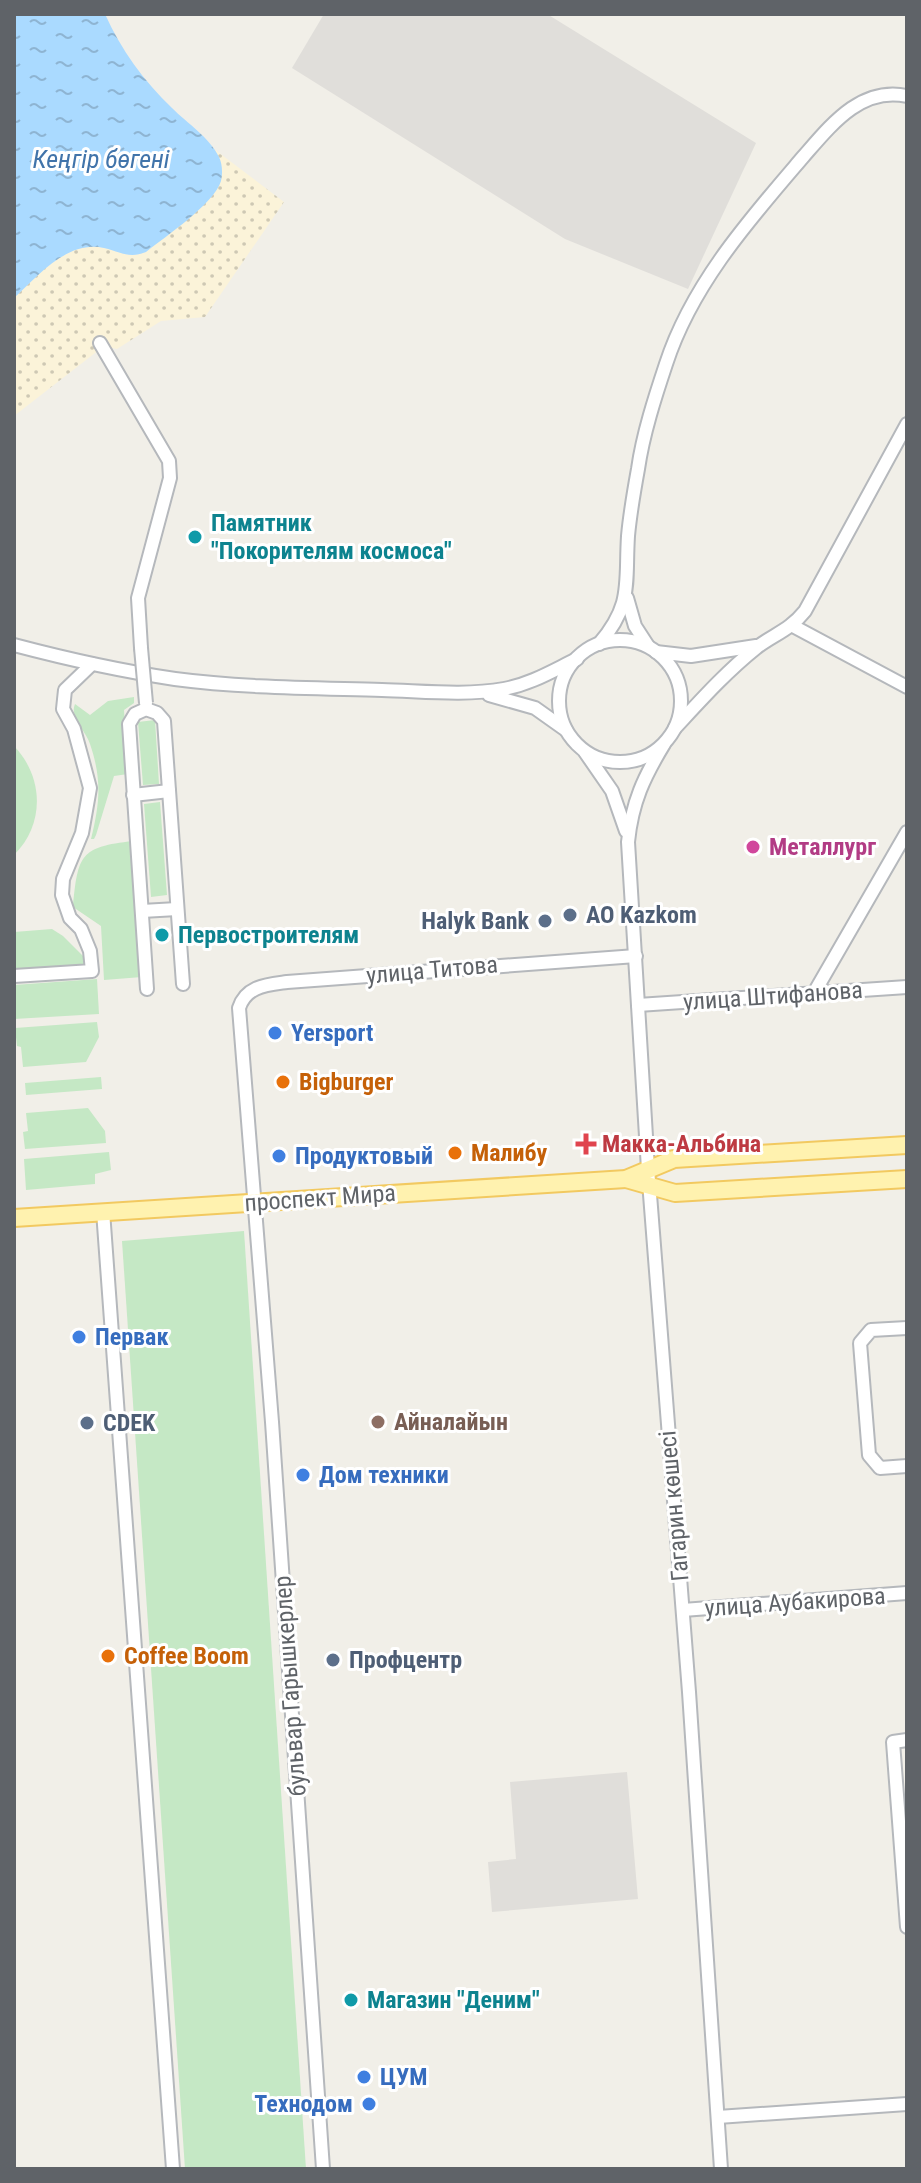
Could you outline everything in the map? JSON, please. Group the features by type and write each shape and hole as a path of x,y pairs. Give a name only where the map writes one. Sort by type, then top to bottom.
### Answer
{"main road":[{"name":"проспект Мира","path":"14,1218 626,1179 649,1177 674,1159 907,1145"},
{"path":"649,1177 675,1193 907,1179"}],"street":[{"path":"675,728 681,706 679,685 670,665 652,649 635,626 627,594 628,535 638,466 667,361 710,275 779,185 844,113 862,100 877,95 894,93 907,96"},
{"path":"100,343 169,461 170,478 138,598 146,706"},
{"path":"628,842 631,811 649,769 664,744 714,685 760,645 793,626 813,598 907,424"},
{"path":"14,645 127,672 223,684 474,692 500,690 536,680 599,644 618,619 627,594"},
{"path":"793,626 907,687"},
{"path":"599,644 627,640 652,649 691,656 760,645"},
{"path":"568,732 562,720 560,694 568,669 577,659"},
{"path":"14,976 92,971 90,951 81,929 70,918 62,895 63,879 82,833 90,788 74,729 63,709 65,690 92,664"},
{"path":"474,692 535,708 568,732 612,791 628,842"},
{"path":"146,706 164,721 183,984"},
{"path":"146,706 135,714 129,724 147,989"},
{"path":"583,749 604,760 630,761 643,758 664,744"},
{"path":"133,795 169,791"},
{"path":"814,993 907,832"},
{"name":"Гагарин көшесі","path":"628,842 649,1177 683,1610 721,2169"},
{"path":"142,911 177,909"},
{"name":"улица Титова","path":"239,1008 248,992 265,985 287,982 636,956"},
{"name":"улица Штифанова","path":"638,1005 907,987"},
{"name":"бульвар Гарышкерлер","path":"239,1008 272,1422 323,2169"},
{"path":"103,1211 173,2169"},
{"path":"907,1328 871,1330 860,1343 869,1455 880,1468 907,1466"},
{"name":"улица Аубакирова","path":"683,1610 907,1593"},
{"path":"907,1740 893,1742 907,1927"},
{"path":"718,2117 907,2104"}],"shaded area":[{"path":"324,14 547,14 756,143 688,289 565,239 292,68"},
{"path":"627,1772 638,1899 492,1912 488,1862 516,1859 510,1782"}],"green space":[{"path":"134,697 134,703 124,710 128,774 114,776 96,835 91,839 98,802 98,780 90,744 74,714 75,704 90,715 108,701"},
{"path":"155,720 159,784 143,785 138,722"},
{"path":"14,746 31,772 37,801 31,830 14,855"},
{"path":"160,802 167,895 151,897 144,804"},
{"path":"133,841 142,977 104,980 101,926 73,907 77,876 80,865 92,851"},
{"path":"52,929 88,961 86,966 14,971 14,932"},
{"path":"97,979 99,1014 14,1019 14,985"},
{"path":"97,1022 99,1037 86,1062 23,1067 15,1028"},
{"path":"101,1077 102,1089 26,1095 25,1083"},
{"path":"88,1108 105,1131 106,1143 25,1149 23,1132 28,1131 26,1113"},
{"path":"109,1152 111,1170 95,1174 95,1184 26,1190 24,1159"},
{"path":"244,1231 306,2169 185,2169 122,1241"}],"sand":[{"path":"214,149 284,202 205,317 161,321 117,349 104,346 14,416 14,298 43,270 78,249 104,248 130,255 146,252 215,191 221,168"}],"water":[{"name":"Кеңгір бөгені","path":"14,14 105,14 118,40 143,76 215,150 222,171 217,190 209,200 146,252 130,255 104,248 78,249 43,270 14,298"}],"place":[{"name":"Памятник \"Покорителям космоса\"","path":"195,537"},
{"name":"Металлург","path":"753,847"},
{"name":"AO Kazkom","path":"570,915"},
{"name":"Halyk Bank","path":"545,921"},
{"name":"Первостроителям","path":"162,935"},
{"name":"Yersport","path":"275,1033"},
{"name":"Bigburger","path":"283,1082"},
{"name":"Макка-Альбина","path":"586,1144"},
{"name":"Малибу","path":"455,1153"},
{"name":"Продуктовый","path":"279,1156"},
{"name":"Первак","path":"79,1337"},
{"name":"Айналайын","path":"378,1422"},
{"name":"CDEK","path":"87,1423"},
{"name":"Дом техники","path":"303,1475"},
{"name":"Coffee Boom","path":"108,1656"},
{"name":"Профцентр","path":"333,1660"},
{"name":"Магазин \"Деним\"","path":"351,2000"},
{"name":"ЦУМ","path":"364,2077"},
{"name":"Технодом","path":"369,2104"}]}
